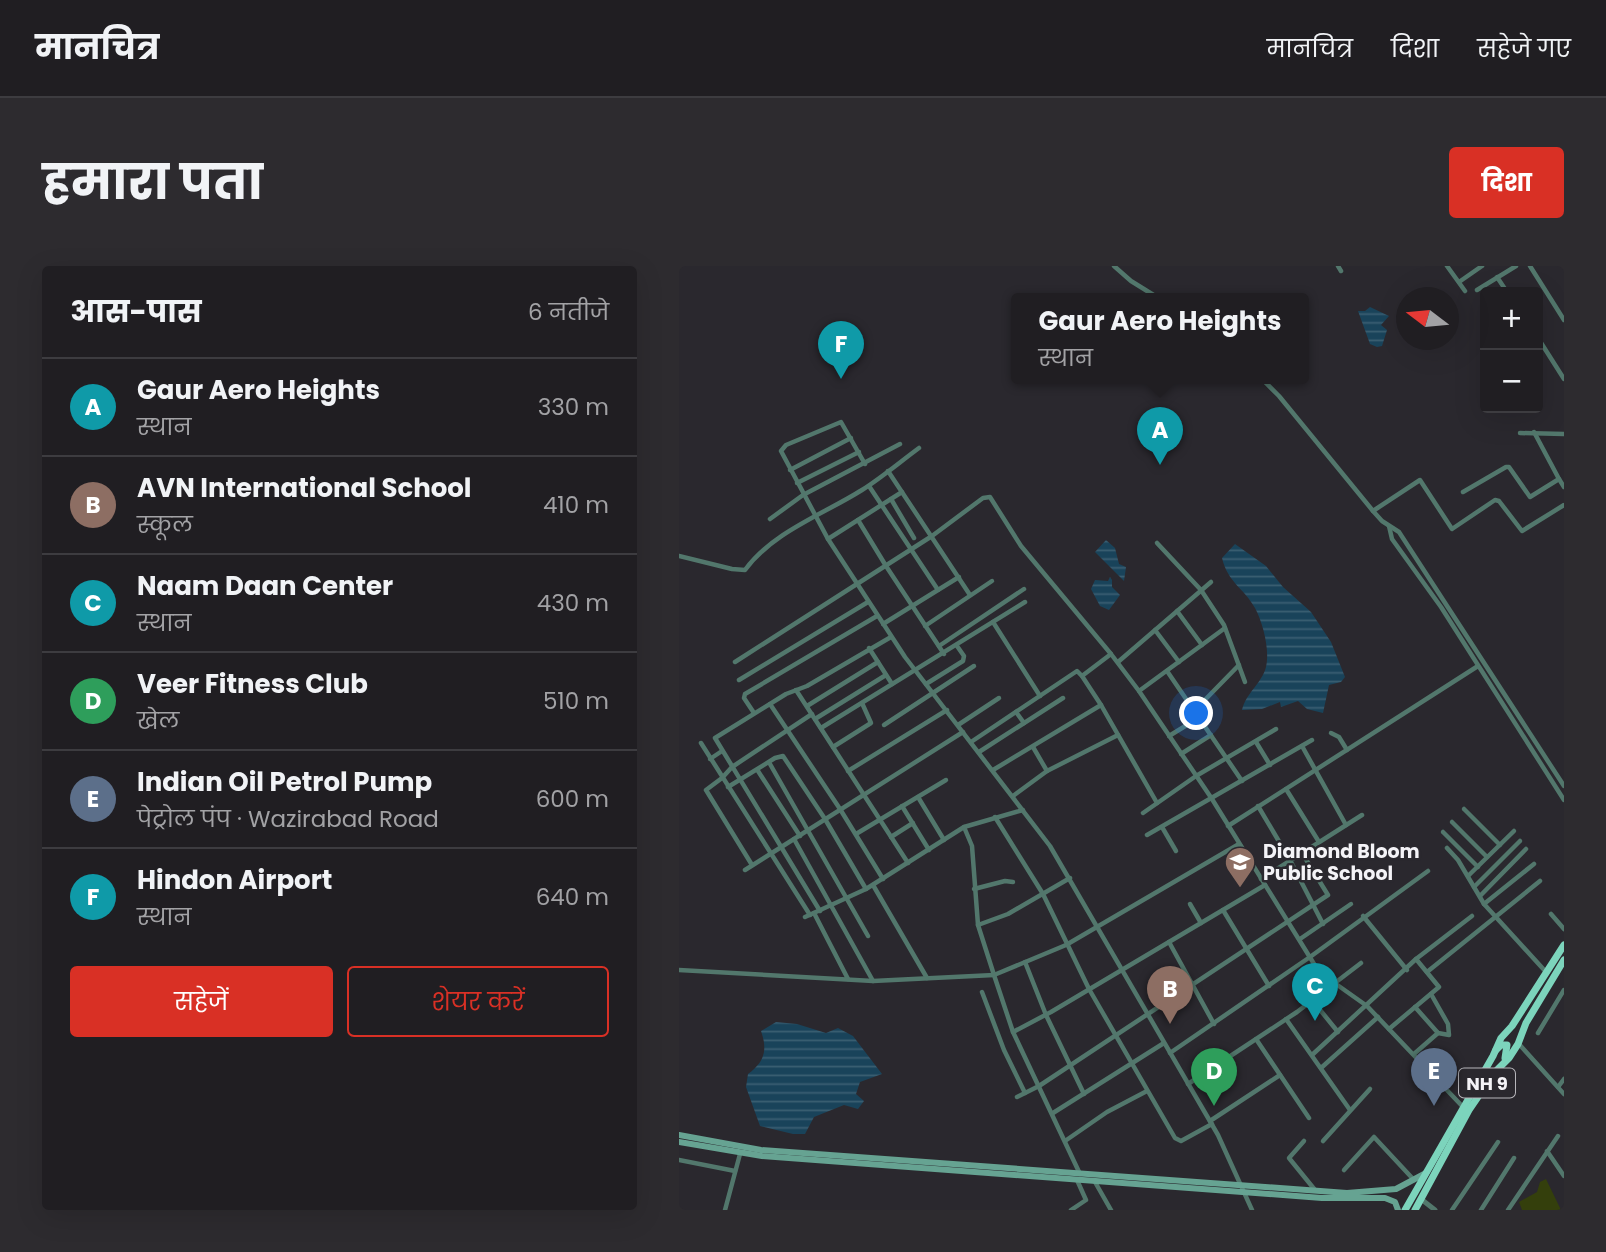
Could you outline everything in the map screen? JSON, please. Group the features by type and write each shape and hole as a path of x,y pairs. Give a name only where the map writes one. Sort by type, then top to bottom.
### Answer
{"highway":[{"name":"NH 9","path":"1405,1210 1501,1038 1512,1026 1564,945"},
{"name":"NH 9","path":"1415,1210 1469,1110 1518,1044 1526,1023 1564,960"},
{"path":"1496,1050 1501,1045 1508,1046 1502,1063"}],"main road":[{"path":"679,1135 761,1150 1347,1199 1388,1199 1395,1202 1398,1210"},
{"path":"679,1142 740,1154 906,1163"},
{"path":"1243,1190 1347,1193 1384,1191 1396,1189 1426,1172"}],"street":[{"path":"1114,266 1150,293"},
{"path":"1447,266 1465,291"},
{"path":"1459,282 1482,266"},
{"path":"1477,290 1515,266"},
{"path":"1529,266 1564,320"},
{"path":"1497,277 1504,287"},
{"path":"1543,346 1564,379"},
{"path":"1267,384 1373,511 1399,532 1564,786"},
{"path":"865,464 843,423 838,422 782,447 781,454 803,495 877,616 915,671 1051,846 1211,1122 1252,1210"},
{"path":"1534,432 1564,487"},
{"path":"1520,433 1564,434"},
{"path":"790,470 852,438"},
{"path":"770,519 803,495 900,444"},
{"path":"679,556 745,570 754,557 815,516 869,485 919,448"},
{"path":"797,483 859,452"},
{"path":"1463,492 1501,468 1509,467 1530,497 1559,479"},
{"path":"888,471 970,595"},
{"path":"1373,511 1420,480 1452,529 1495,500 1522,531 1564,505"},
{"path":"869,485 938,590"},
{"path":"828,539 902,492"},
{"path":"735,662 910,551 975,504 990,497 1021,546 1139,691 1212,799 1319,972 1367,1006 1463,1107"},
{"path":"891,499 914,538"},
{"path":"858,520 944,654"},
{"path":"1389,526 1392,539 1441,607 1564,800"},
{"path":"1157,543 1201,590 1225,628 1245,682"},
{"path":"883,624 960,577"},
{"path":"925,626 992,581"},
{"path":"1118,662 1211,582"},
{"path":"939,646 1024,589"},
{"path":"739,680 868,601"},
{"path":"821,728 1024,603"},
{"path":"1177,611 1202,645"},
{"path":"754,713 744,698 745,694 877,616"},
{"path":"993,622 1039,696"},
{"path":"1139,691 1225,628"},
{"path":"1155,630 1179,662"},
{"path":"849,980 812,914 781,847 722,751 716,735 891,636"},
{"path":"926,684 963,661 964,656 957,646"},
{"path":"869,648 892,684"},
{"path":"1082,676 1111,654"},
{"path":"807,706 878,662"},
{"path":"1195,710 1239,665"},
{"path":"884,725 974,666"},
{"path":"1228,826 1478,666"},
{"path":"971,742 1077,671 1101,705 1157,803"},
{"path":"1167,671 1201,717 1242,781"},
{"path":"752,865 706,790 732,766 787,729 814,717 886,675"},
{"path":"1494,690 1500,686"},
{"path":"796,691 908,863"},
{"path":"958,725 999,698"},
{"path":"979,752 1063,698"},
{"path":"833,747 871,723 862,703"},
{"path":"770,704 883,879"},
{"path":"993,770 1101,705"},
{"path":"848,771 947,710"},
{"path":"1016,712 1024,723"},
{"path":"1169,736 1201,717"},
{"path":"1143,813 1196,776 1276,729"},
{"path":"745,870 963,732"},
{"path":"1331,733 1339,737 1347,750"},
{"path":"1013,796 1047,771 1118,735"},
{"path":"1181,754 1212,735"},
{"path":"1147,835 1312,740"},
{"path":"1255,741 1270,765"},
{"path":"701,743 812,914"},
{"path":"1302,746 1346,825"},
{"path":"1033,747 1047,771"},
{"path":"710,759 722,751"},
{"path":"728,788 775,758 783,756 825,819 866,889"},
{"path":"770,764 868,936"},
{"path":"758,771 800,835"},
{"path":"856,834 946,780"},
{"path":"1286,789 1319,842"},
{"path":"918,797 944,840"},
{"path":"902,806 929,850"},
{"path":"1258,806 1323,924"},
{"path":"1464,809 1500,845"},
{"path":"812,914 873,885 964,827 1023,810"},
{"path":"1261,878 1362,815"},
{"path":"995,817 1043,894 1089,989 1178,1140 1184,1140 1280,1075"},
{"path":"1452,822 1487,857"},
{"path":"891,836 913,823"},
{"path":"964,827 972,846 978,925 1013,1032 1081,1177 1086,1200 1071,1210"},
{"path":"1162,827 1176,851"},
{"path":"1468,876 1514,831"},
{"path":"1443,832 1478,867"},
{"path":"794,839 873,981"},
{"path":"1474,887 1520,841"},
{"path":"679,970 873,981 994,975 1066,945 1239,844"},
{"path":"1447,848 1458,860 1484,904 1547,972"},
{"path":"1479,895 1526,849"},
{"path":"1017,1097 1039,1086 1328,895 1302,853"},
{"path":"1484,904 1534,864"},
{"path":"1170,1053 1269,986 1428,871"},
{"path":"978,925 1007,914 1070,878"},
{"path":"974,889 1005,881 1013,882"},
{"path":"1427,972 1540,881"},
{"path":"873,885 927,978"},
{"path":"1013,1032 1265,885"},
{"path":"1190,904 1201,923"},
{"path":"1300,939 1352,904"},
{"path":"1223,910 1269,986"},
{"path":"1551,914 1564,929"},
{"path":"1363,916 1407,970"},
{"path":"1312,1055 1416,959 1472,916"},
{"path":"1169,942 1214,1024"},
{"path":"1389,1029 1439,987 1416,959"},
{"path":"1025,962 1046,1015 1084,1094"},
{"path":"1188,1084 1286,1019 1361,962"},
{"path":"1538,1033 1564,990"},
{"path":"982,992 1004,1051 1025,1093"},
{"path":"1415,1007 1438,1033 1449,1035 1450,1030 1431,993"},
{"path":"1312,1000 1338,1032"},
{"path":"1321,1068 1378,1017"},
{"path":"1286,1019 1350,1110"},
{"path":"1414,1054 1438,1033"},
{"path":"1256,1039 1309,1118"},
{"path":"1053,1113 1164,1043"},
{"path":"1518,1044 1564,1094"},
{"path":"1558,1087 1564,1079"},
{"path":"1323,1142 1370,1089"},
{"path":"1065,1141 1107,1112 1147,1091"},
{"path":"1508,1210 1558,1136"},
{"path":"1344,1170 1374,1137 1414,1180"},
{"path":"1304,1141 1289,1158 1316,1191"},
{"path":"1452,1210 1498,1143"},
{"path":"1547,1151 1564,1176"},
{"path":"725,1210 740,1154"},
{"path":"1481,1210 1514,1158"},
{"path":"679,1160 735,1171"},
{"path":"1095,1179 1111,1210"},
{"path":"1421,1199 1433,1209"},
{"path":"1513,1202 1517,1210"}],"green space":[{"path":"1546,1179 1561,1210 1522,1210 1519,1202 1537,1192 1540,1182"}],"water":[{"path":"1370,307 1389,316 1381,325 1387,330 1382,346 1370,344 1358,311 1365,311"},
{"path":"1106,540 1115,548 1119,564 1126,567 1124,581 1095,552"},
{"path":"1235,544 1266,566 1283,587 1311,612 1331,642 1345,677 1341,682 1329,685 1323,713 1307,709 1298,701 1281,707 1280,702 1262,709 1242,710 1264,673 1267,653 1258,614 1251,601 1228,574 1222,558"},
{"path":"1110,577 1112,587 1120,595 1109,610 1100,606 1091,589 1095,580 1108,581"},
{"path":"776,1022 797,1024 826,1033 838,1028 853,1036 882,1074 860,1082 856,1094 864,1101 858,1109 844,1105 814,1117 805,1134 793,1134 760,1126 746,1087 748,1074 763,1056 761,1031"}],"place":[{"name":"Hindon Airport","path":"841,379"},
{"name":"Gaur Aero Heights","path":"1160,465"},
{"name":"Diamond Bloom Public School","path":"1240,889"},
{"name":"Naam Daan Center","path":"1315,1021"},
{"name":"AVN International School","path":"1170,1024"},
{"name":"Veer Fitness Club","path":"1214,1106"},
{"name":"Indian Oil Petrol Pump","path":"1434,1106"}]}
